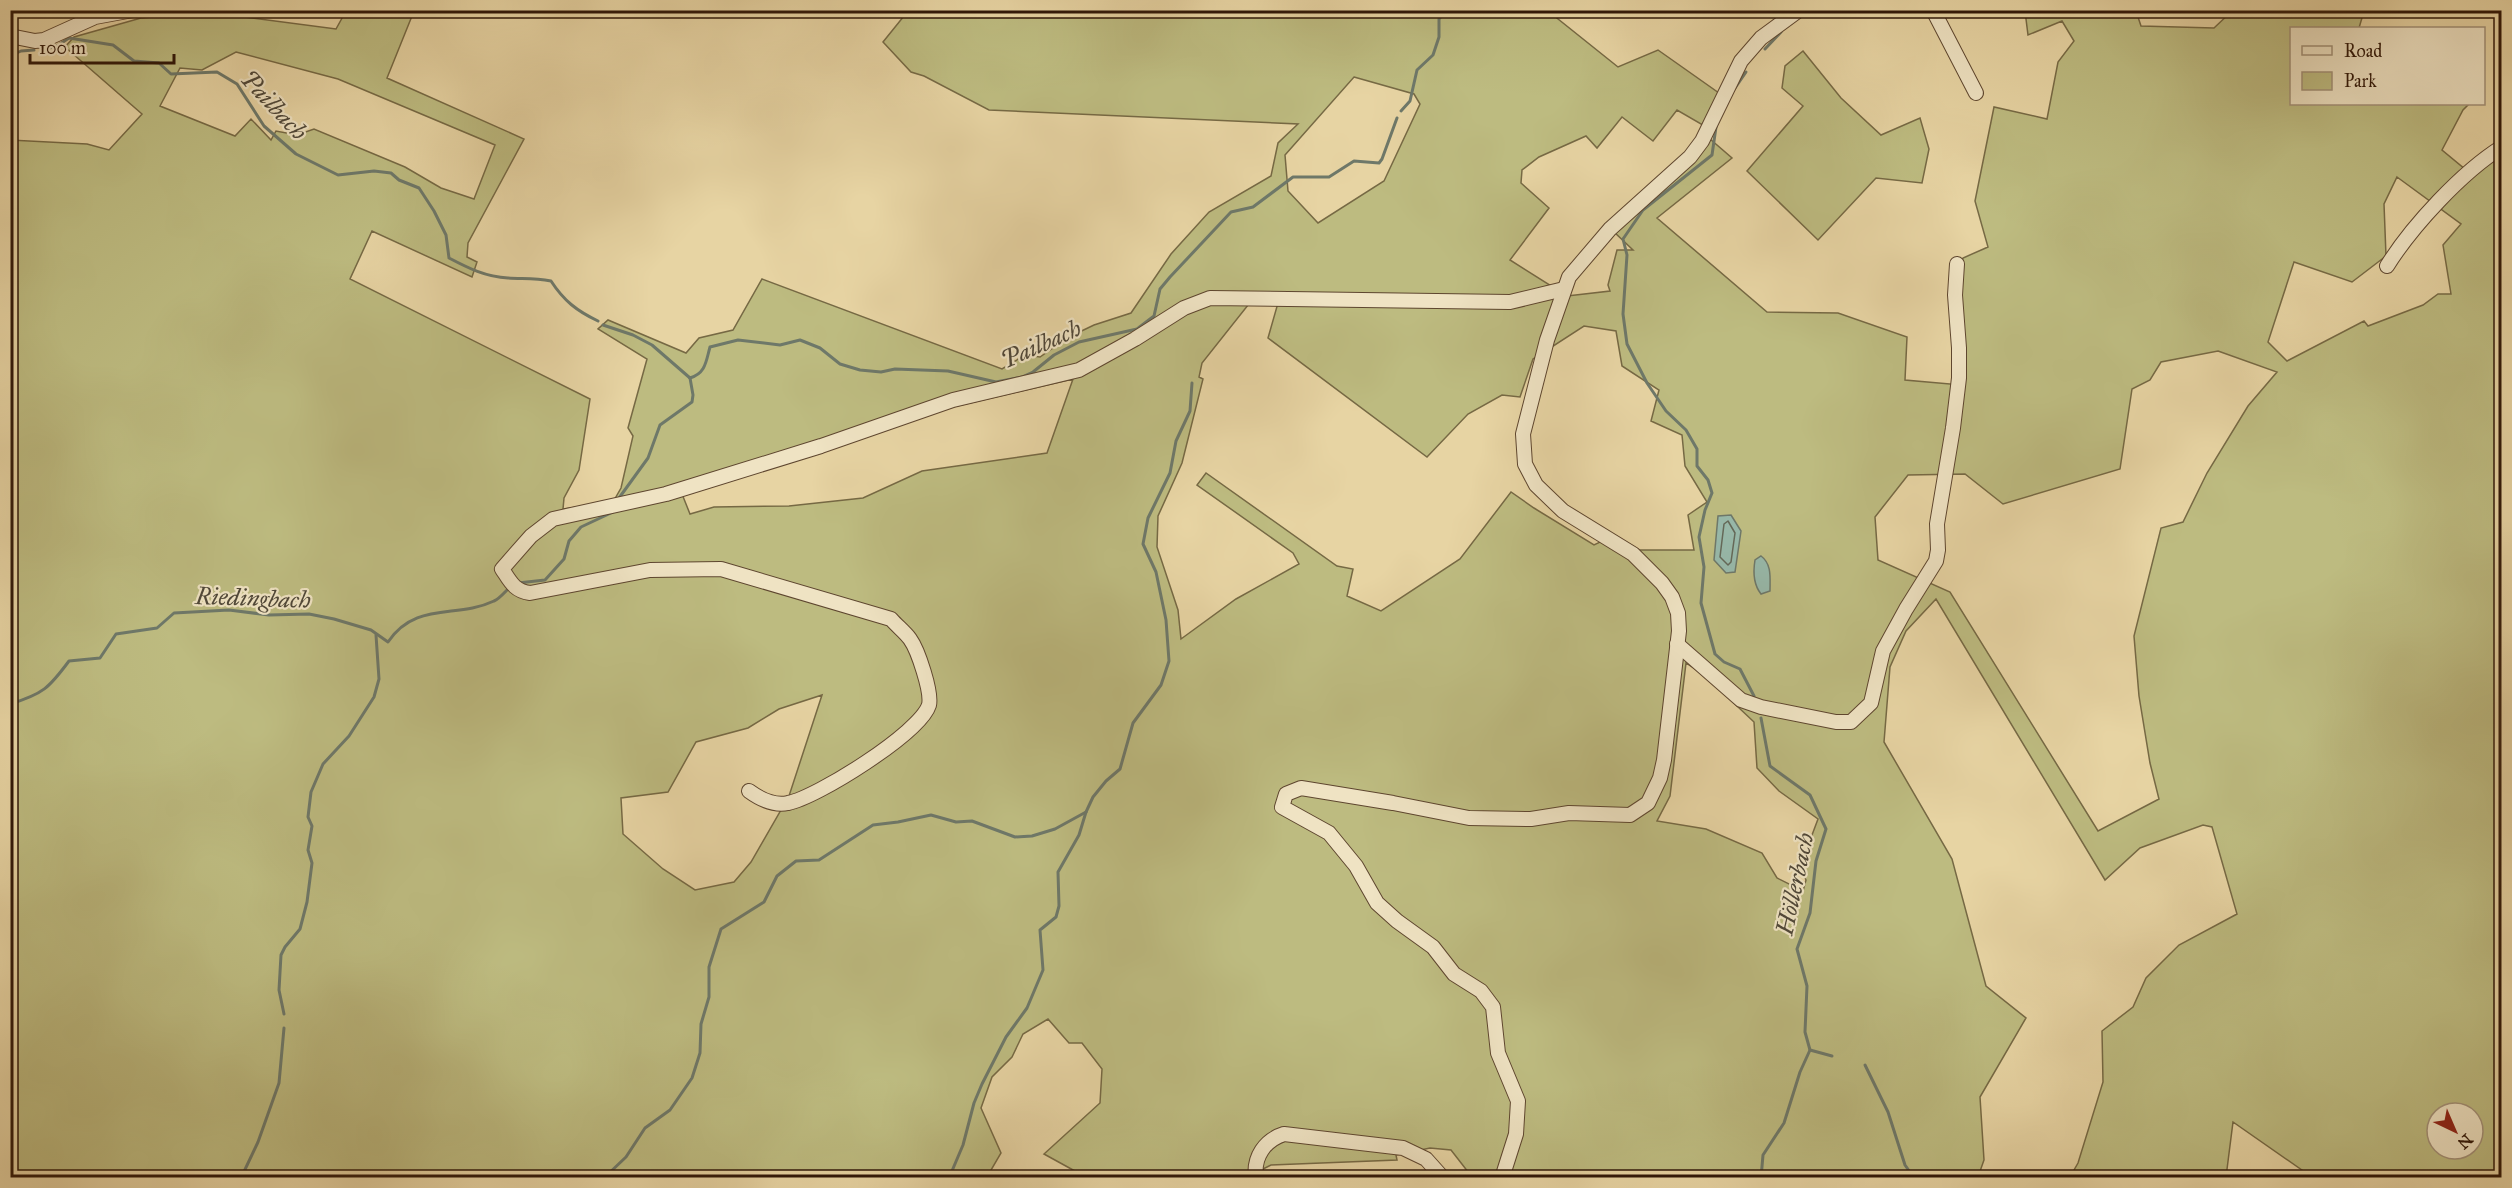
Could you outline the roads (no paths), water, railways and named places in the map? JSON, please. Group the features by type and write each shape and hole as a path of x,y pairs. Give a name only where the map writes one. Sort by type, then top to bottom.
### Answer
{"street":[{"path":"10,36 35,41 44,40 95,17 133,10"},
{"path":"1502,1178 1516,1134 1518,1101 1498,1053 1493,1007 1481,991 1454,974 1433,947 1377,903 1356,866 1329,833 1282,807 1286,794 1301,788 1468,818 1531,819 1569,813 1630,815 1648,802 1660,778 1677,644 1678,613 1672,597 1662,583 1633,554 1553,503 1536,484 1525,464 1523,434 1527,409 1564,289 1577,267 1610,229 1690,157 1702,141 1731,79 1750,50 1799,10"},
{"path":"1933,10 1976,93"},
{"path":"2387,266 2395,253 2468,172 2502,147"},
{"path":"1677,644 1741,700 1761,707 1836,722 1851,722 1866,710 1874,695 1883,651 1936,561 1937,524 1959,378 1955,295 1957,264"},
{"path":"749,791 762,800 786,804 813,794 895,742 918,723 929,704 922,670 910,639 891,620 721,569 650,570 530,593 522,592 514,588 502,569 531,536 553,519 666,494 821,446 953,400 1079,370 1184,308 1210,298 1510,302 1564,289"},
{"path":"1256,1178 1255,1167 1263,1148 1272,1138 1284,1134 1402,1148 1426,1159 1443,1178"}],"water":[{"path":"1731,515 1741,531 1735,572 1726,573 1714,560 1718,516"},
{"path":"1761,556 1769,567 1770,591 1761,594 1756,586 1754,573 1755,560"}],"waterway":[{"name":"Pailbach","path":"1401,111 1410,101 1417,70 1433,55 1439,37 1439,19 1446,10"},
{"name":"Höllerbach","path":"1765,49 1781,32"},
{"name":"Pailbach","path":"45,49 57,46 69,38 113,45 134,61 159,63 171,74 217,72 237,84 264,126 296,154 338,175 374,171 391,173 399,180 419,188 446,235 449,258 492,276 551,281 571,305 598,321"},
{"name":"Pailbach","path":"10,56 21,51 34,50"},
{"name":"Höllerbach","path":"1733,91 1746,72"},
{"name":"Pailbach","path":"690,378 702,370 710,347 738,340 780,345 800,340 820,348 840,364 860,370 948,371 996,382 1022,377 1033,372 1054,355 1079,342 1137,329 1154,316 1160,289 1231,212 1253,207 1293,177 1329,177 1354,161 1379,163 1397,118"},
{"name":"Höllerbach","path":"1716,127 1712,155 1643,210 1623,239 1627,255 1623,314 1627,344 1647,383 1666,411 1686,430 1697,449 1697,466 1708,480 1712,493 1705,510 1699,537 1704,567 1701,603 1715,654 1724,662 1740,669 1754,696"},
{"name":"Pailbach","path":"603,325 633,335 652,345 690,378"},
{"name":"Riedingbach","path":"619,498 648,458 660,425 692,402 690,378"},
{"path":"949,1178 963,1145 974,1103 982,1084 1006,1037 1027,1008 1043,970 1040,930 1056,917 1059,906 1058,872 1079,835 1093,797 1120,769 1133,723 1161,685 1169,661 1166,620 1156,572 1143,544 1148,518 1170,473 1176,441 1190,411 1192,383"},
{"name":"Riedingbach","path":"518,583 545,580 564,559 569,541 581,527 613,512"},
{"name":"Riedingbach","path":"10,704 44,689 69,661 100,658 116,634 157,628 174,613 229,610 269,615 309,614 371,630 388,642 399,629 411,621 437,613 480,606 496,600 508,589"},
{"path":"284,1014 279,990 281,955 300,929 307,902 312,863 308,850 312,826 308,817 311,792 323,764 349,736 374,697 379,679 376,635"},
{"name":"Höllerbach","path":"1761,718 1770,766 1810,795 1826,829 1816,861 1810,913 1797,949 1807,986 1805,1032 1810,1050 1800,1072 1784,1123 1763,1155 1761,1178"},
{"path":"604,1178 626,1157 645,1128 670,1110 692,1078 700,1053 701,1024 709,997 709,967 721,929 764,902 777,876 796,861 819,860 873,825 931,815 956,822 972,821 1015,837 1032,836 1055,829 1086,812"},
{"path":"241,1178 258,1142 279,1083 284,1028"},
{"path":"1810,1050 1832,1056"},
{"path":"1865,1065 1888,1112 1905,1165 1914,1178"}]}
